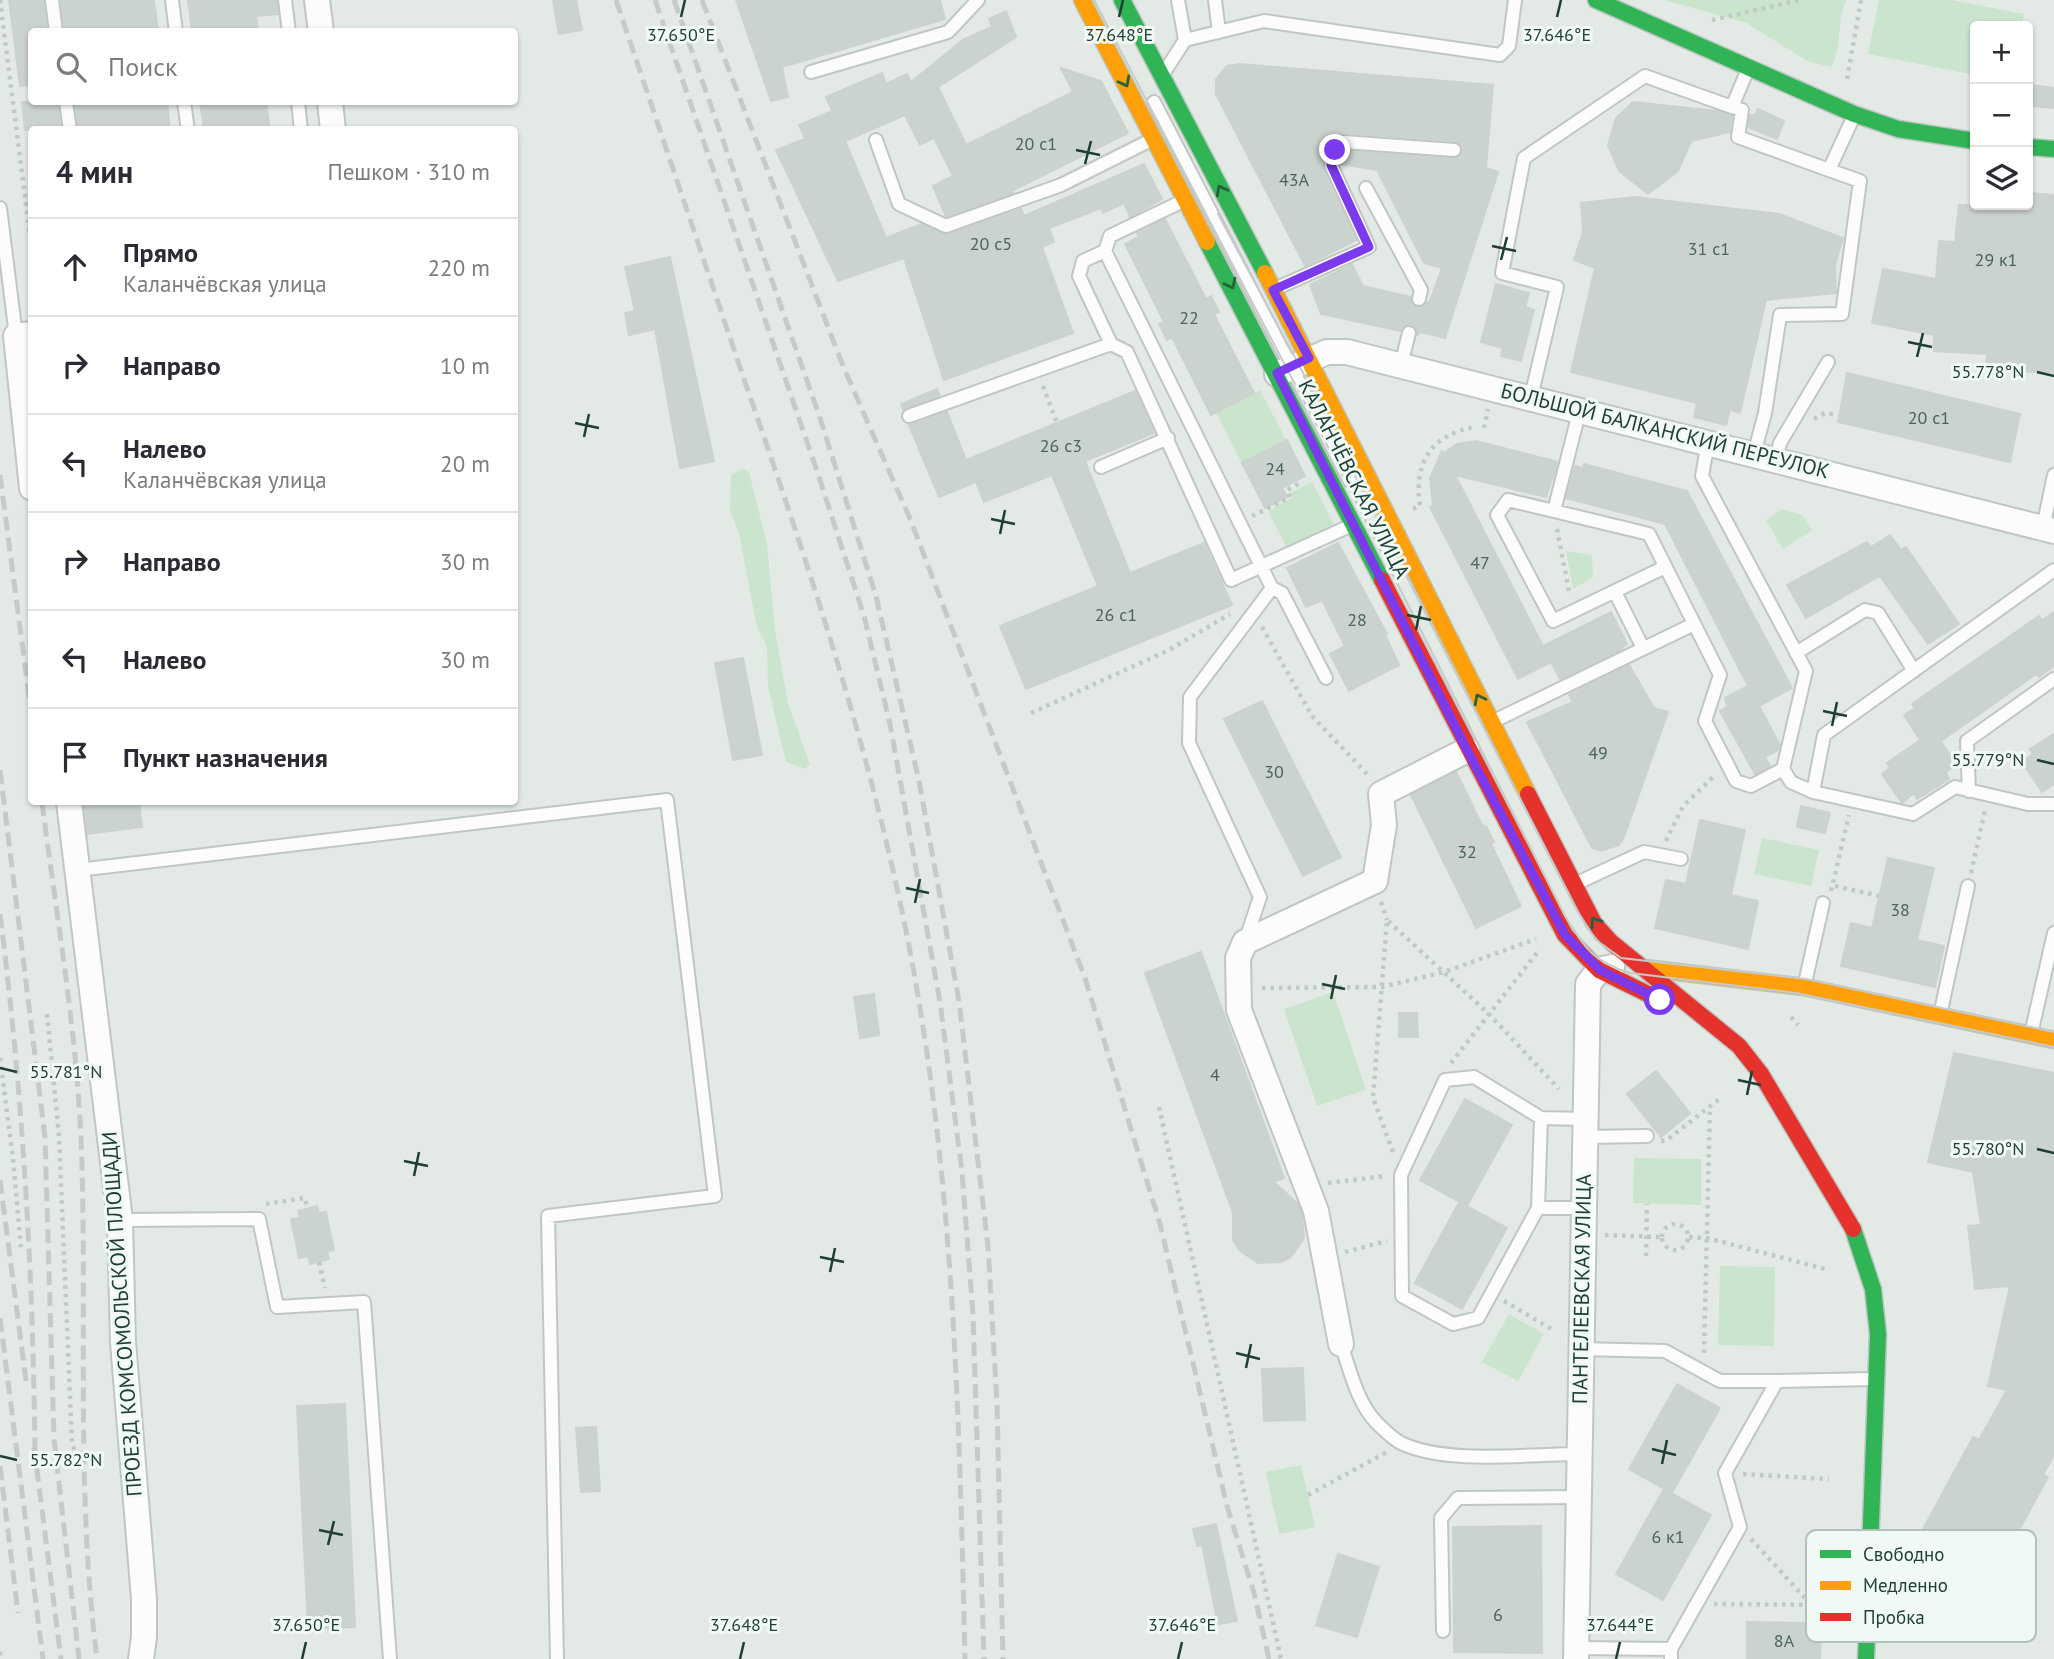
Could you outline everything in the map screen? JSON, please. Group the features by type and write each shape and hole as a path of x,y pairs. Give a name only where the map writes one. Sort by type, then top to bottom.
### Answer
{"main road":[{"name":"КАЛАНЧЁВСКАЯ УЛИЦА","path":"1082,0 1187,200 1293,366 1491,723 1594,923 1611,942 1622,968"},
{"name":"КАЛАНЧЁВСКАЯ УЛИЦА","path":"1122,0 1273,290 1293,366 1353,525 1565,935 1713,1023"},
{"path":"1596,0 1854,114 1898,129 1970,140"},
{"path":"2033,147 2054,149"},
{"path":"1622,968 1804,987 2054,1040"},
{"path":"1622,968 1713,1023 1739,1046 1761,1074 1854,1232 1873,1289 1877,1379 1872,1530"}],"street":[{"path":"317,0 320,28"},
{"path":"330,105 333,126"},
{"path":"24,335 28,412"},
{"name":"БОЛЬШОЙ БАЛКАНСКИЙ ПЕРЕУЛОК","path":"1293,366 1327,352 1347,352 2048,529"},
{"path":"1341,1344 1316,1211 1240,1010 1236,988 1238,958 1245,942 1375,881 1384,825 1381,794 1467,750"},
{"name":"ПРОЕЗД КОМСОМОЛЬСКОЙ ПЛОЩАДИ","path":"69,805 120,1220 123,1342 144,1599 141,1659"},
{"name":"ПАНТЕЛЕЕВСКАЯ УЛИЦА","path":"1576,1653 1588,984 1622,968"}],"lane":[{"path":"52,0 56,28"},
{"path":"172,0 176,28"},
{"path":"285,0 288,28"},
{"path":"811,72 948,32 978,0"},
{"path":"1162,77 1185,40 1178,0"},
{"path":"1215,0 1219,32"},
{"path":"1185,40 1264,21 1500,55 1509,46 1515,0"},
{"path":"1732,107 1749,68"},
{"path":"1531,397 1557,287 1502,274 1524,158 1645,76 1742,110 1738,137 1860,181 1842,314 1780,315 1765,413 1765,456"},
{"path":"1146,86 1293,366 1354,489"},
{"path":"66,105 69,126"},
{"path":"184,105 187,126"},
{"path":"298,105 301,126"},
{"path":"1829,170 1854,114"},
{"path":"876,140 899,204 946,226 1061,185 1155,138"},
{"path":"1273,290 1369,247 1331,165 1335,150 1344,142 1454,150"},
{"path":"1366,188 1421,290 1419,299"},
{"path":"1187,200 1110,236 1105,251 1272,588 1282,593 1325,678"},
{"path":"0,208 24,335"},
{"path":"1105,251 1083,261 1079,276 1111,344 1127,352 1231,580 1353,525"},
{"path":"1401,365 1409,333"},
{"path":"909,416 1111,344"},
{"path":"1765,456 1780,443 1828,362"},
{"path":"1554,511 1580,410"},
{"path":"1101,467 1167,438"},
{"path":"1708,442 1702,476 1806,671 1783,769 1791,782 1813,792 1913,814 1955,787 2028,804 2054,804"},
{"path":"2048,529 2054,475"},
{"path":"1665,567 1553,621 1497,515 1508,500 1649,534 1720,675 1706,721 1736,781 1751,786 1783,769"},
{"path":"1813,792 1824,735 2054,570"},
{"path":"1245,942 1260,897 1189,743 1190,698 1272,588"},
{"path":"1615,592 1643,648"},
{"path":"1796,653 1866,610 1878,613 1914,671"},
{"path":"1491,723 1694,624"},
{"path":"1969,790 1967,741 2054,679"},
{"path":"78,870 667,800 715,1196 548,1216 557,1659"},
{"path":"1573,884 1644,852 1681,859"},
{"path":"1940,1015 1968,886"},
{"path":"1804,987 1823,903"},
{"path":"2031,1034 2054,933"},
{"path":"1584,934 1591,944 1622,968"},
{"path":"1541,1118 1538,1209 1478,1318 1453,1324 1402,1296 1401,1175 1445,1080 1474,1077 1541,1118 1651,1140"},
{"path":"1538,1209 1583,1208"},
{"path":"120,1220 258,1219 277,1307 364,1303 390,1659"},
{"path":"1341,1344 1356,1388 1374,1421 1400,1443 1432,1452 1466,1455 1578,1454"},
{"path":"1581,1349 1665,1351 1720,1381 1877,1379"},
{"path":"1576,1653 1671,1654 1696,1603 1740,1527 1725,1473 1777,1381"},
{"path":"1443,1631 1441,1518 1458,1498 1578,1497"}],"path":[{"path":"0,0 28,220"},
{"path":"1710,20 1800,0"},
{"path":"1847,79 1861,0"},
{"path":"1038,370 1057,423"},
{"path":"1408,512 1420,506 1418,488 1421,471 1435,445 1455,430 1481,427 1490,403"},
{"path":"1822,416 1825,413 1837,415"},
{"path":"1240,522 1290,497 1287,490 1305,481"},
{"path":"1554,511 1572,611"},
{"path":"1031,713 1169,650 1234,611 1240,599 1231,580"},
{"path":"1253,611 1312,716 1372,779"},
{"path":"1659,855 1683,806 1727,763"},
{"path":"1968,886 1988,795"},
{"path":"1823,903 1835,886 1851,800"},
{"path":"1835,886 1879,896"},
{"path":"1306,1186 1401,1175 1373,1098 1387,920 1489,1014 1559,1088"},
{"path":"1236,988 1382,987 1444,972 1540,937"},
{"path":"1445,1080 1453,1058 1544,943"},
{"path":"47,1014 59,1136 72,1444 77,1455 77,1468"},
{"path":"1791,1017 1798,1026"},
{"path":"0,1058 13,1158 20,1249"},
{"path":"1651,1140 1667,1140 1722,1097"},
{"path":"1704,1373 1710,1105"},
{"path":"1159,1107 1281,1659"},
{"path":"1646,1256 1647,1204"},
{"path":"1678,1223 1688,1231 1689,1237 1683,1248 1671,1250 1666,1247 1661,1237 1667,1226 1678,1223"},
{"path":"1605,1235 1661,1237"},
{"path":"1324,1258 1402,1237"},
{"path":"1689,1237 1707,1238 1829,1270"},
{"path":"319,1262 328,1304"},
{"path":"1491,1294 1555,1331"},
{"path":"1308,1495 1396,1447"},
{"path":"1725,1473 1829,1479"},
{"path":"1740,1527 1806,1600"},
{"path":"1696,1603 1806,1605"}],"green space":[{"path":"1664,0 1847,0 1841,16 1837,51 1831,67 1807,61 1747,23"},
{"path":"1879,0 1952,0 2024,14 2022,21 1970,21 1970,74 1868,54"},
{"path":"1260,390 1286,440 1242,463 1216,413"},
{"path":"744,468 749,472 767,544 775,630 788,704 810,764 805,769 786,762 768,687 767,647 756,624 739,533 730,511 731,475"},
{"path":"1312,482 1334,524 1287,548 1268,511 1292,498 1290,493"},
{"path":"1782,509 1802,515 1812,530 1783,549 1766,520"},
{"path":"1566,551 1592,555 1593,577 1573,589"},
{"path":"1762,838 1819,850 1811,886 1754,874"},
{"path":"1333,992 1366,1090 1317,1106 1284,1009"},
{"path":"1634,1158 1701,1159 1701,1205 1633,1203"},
{"path":"1720,1266 1775,1267 1774,1346 1718,1345"},
{"path":"1509,1314 1544,1334 1518,1381 1482,1362"},
{"path":"1301,1465 1315,1527 1279,1534 1266,1472"}],"building":[{"path":"9,0 43,0 46,28 28,28 28,85 20,86"},
{"path":"61,0 154,0 158,28 64,28"},
{"path":"188,0 276,0 278,14 256,16 258,28 192,28"},
{"path":"553,0 576,0 582,30 559,34"},
{"path":"736,0 940,0 945,19 782,67 788,97 771,101"},
{"path":"1006,11 1016,37 938,87 966,145 1073,92 1061,68 1101,81 1128,133 1012,191 1013,193 946,217 933,186 953,176 934,138 920,145 905,115 845,141 886,238 921,224 948,234 1021,209 1024,216 1144,164 1162,199 1130,217 1124,203 1103,213 1101,208 1049,228 1054,242 1042,247 1073,333 944,380 904,258 838,281 776,150 805,139 799,125 832,111 826,97 882,73 886,84 907,74 911,82 964,39 992,27 989,19"},
{"path":"1240,64 1493,85 1486,168 1498,172 1445,338 1421,332 1417,335 1416,327 1410,324 1400,331 1321,314 1310,285 1352,264 1363,286 1411,297 1413,305 1418,308 1430,301 1442,268 1424,263 1377,170 1340,164 1347,151 1453,159 1462,154 1461,146 1455,141 1345,133 1338,135 1327,147 1321,164 1356,240 1305,266 1216,94 1216,79 1227,66"},
{"path":"2033,85 2054,88 2054,108 2033,106"},
{"path":"22,102 28,102 28,105 57,105 60,126 28,126 28,130 25,130"},
{"path":"1633,102 1717,111 1732,116 1730,132 1691,141 1678,171 1648,194 1619,171 1608,145 1616,118"},
{"path":"75,105 167,105 170,126 78,126"},
{"path":"200,105 266,105 269,126 203,126"},
{"path":"1758,109 1784,121 1777,139 1748,127 1750,115 1755,115"},
{"path":"2033,193 2054,195 2054,373 1986,369 1987,354 1934,351 1934,335 1872,323 1883,269 1936,279 1939,241 1955,242 1959,205 1970,205 1970,210 2033,210"},
{"path":"1635,197 1779,214 1843,238 1835,265 1836,293 1766,300 1740,413 1730,410 1726,425 1694,417 1697,403 1571,372 1595,268 1574,260 1583,232 1581,203"},
{"path":"1165,219 1206,299 1211,296 1219,312 1214,314 1254,393 1211,415 1172,337 1167,340 1159,324 1164,322 1125,244 1139,237 1137,233"},
{"path":"670,257 714,461 680,468 655,329 629,335 625,313 635,311 625,267"},
{"path":"1496,284 1529,293 1525,307 1534,310 1521,361 1501,356 1503,348 1481,342"},
{"path":"1847,373 2020,414 2010,462 1838,422"},
{"path":"937,389 940,396 903,410 901,404"},
{"path":"1135,391 1154,433 1085,461 1130,573 1204,543 1232,605 1026,689 1000,626 1098,586 1052,475 984,502 976,482 939,497 909,425 947,412 966,460"},
{"path":"1287,440 1305,476 1282,488 1287,497 1265,508 1242,463"},
{"path":"1476,441 1558,462 1546,497 1455,475 1543,646 1611,612 1627,644 1620,650 1560,679 1551,662 1518,679 1430,507 1433,506 1430,478 1442,451 1444,453 1457,444"},
{"path":"1584,464 1687,491 1792,688 1759,706 1780,745 1778,750 1765,757 1770,766 1755,774 1720,711 1728,706 1725,698 1748,686 1665,524 1566,498 1575,466 1583,468"},
{"path":"1890,535 1901,550 1906,547 1959,624 1928,644 1880,576 1806,618 1787,585 1867,542 1871,547"},
{"path":"1338,543 1387,634 1385,635 1399,665 1349,691 1330,654 1345,646 1322,600 1306,607 1287,568"},
{"path":"2054,612 2054,666 2039,677 2036,674 1941,741 1956,764 1946,772 1949,779 1917,799 1914,793 1902,803 1882,774 1890,768 1887,763 1920,740 1904,715 1915,708 1912,704 2039,616 2042,620"},
{"path":"743,658 762,755 733,760 715,663"},
{"path":"1629,665 1654,708 1668,712 1624,837 1619,845 1601,851 1592,848 1527,722 1573,702 1569,695"},
{"path":"1262,701 1341,857 1303,876 1224,719"},
{"path":"2054,734 2054,784 2042,792 2022,762 2033,754 2030,749"},
{"path":"1456,772 1483,827 1486,826 1494,842 1491,844 1521,906 1476,928 1411,795"},
{"path":"84,805 139,805 142,827 88,834"},
{"path":"1801,806 1830,813 1825,833 1797,827"},
{"path":"1700,820 1745,830 1731,895 1758,901 1748,949 1655,928 1666,880 1686,884"},
{"path":"1888,858 1934,868 1917,940 1944,946 1935,987 1841,966 1851,923 1872,928"},
{"path":"1201,952 1284,1178 1274,1182 1298,1204 1302,1215 1304,1238 1291,1257 1281,1262 1258,1263 1239,1250 1233,1240 1233,1213 1145,973"},
{"path":"874,994 879,1035 860,1038 854,997"},
{"path":"1399,1013 1417,1013 1418,1037 1399,1037"},
{"path":"1954,1053 2054,1073 2054,1455 2043,1475 2048,1477 2019,1530 1923,1530 1973,1437 1979,1440 2007,1390 1988,1386 2010,1286 1975,1289 1968,1226 1981,1225 1973,1172 1928,1162"},
{"path":"1656,1071 1690,1113 1661,1137 1627,1094"},
{"path":"1465,1099 1512,1125 1467,1206 1420,1180"},
{"path":"1459,1202 1507,1228 1462,1309 1415,1283"},
{"path":"317,1206 319,1213 326,1212 334,1250 327,1252 329,1259 310,1264 308,1256 299,1258 291,1219 300,1218 298,1211"},
{"path":"1303,1368 1305,1420 1264,1421 1262,1369"},
{"path":"1677,1384 1720,1408 1672,1493 1629,1469"},
{"path":"345,1404 355,1627 308,1629 297,1406"},
{"path":"596,1427 600,1491 581,1492 576,1428"},
{"path":"1664,1489 1711,1515 1663,1600 1616,1574"},
{"path":"1216,1524 1237,1621 1218,1624 1202,1545 1197,1546 1193,1529"},
{"path":"1541,1526 1542,1653 1454,1652 1453,1527"},
{"path":"1338,1554 1379,1567 1357,1637 1316,1625"},
{"path":"1747,1622 1806,1623 1806,1642 1820,1642 1820,1659 1747,1659"}],"tram line":[{"path":"1094,0 1343,476 1565,916 1591,952 1607,964 1630,973 1796,993 2054,1047"},
{"path":"1218,214 1298,363 1576,909 1596,940 1621,958 1806,979 2054,1032"}],"railway":[{"path":"616,0 833,647 871,781 903,916 933,1100 951,1286 965,1659"},
{"path":"655,0 817,471 864,616 890,724 940,1002 962,1172 973,1314 984,1659"},
{"path":"674,0 821,421 876,596 919,781 959,1001 988,1246 997,1404 1003,1659"},
{"path":"702,0 843,366 911,521 1085,978 1160,1224 1227,1506 1254,1593 1269,1659"},
{"path":"0,475 28,688"},
{"path":"0,770 45,1137 54,1439 79,1659"},
{"path":"42,805 70,1012 81,1139 86,1530 97,1659"},
{"path":"0,914 15,1049 25,1184 35,1455"},
{"path":"0,1180 26,1381"},
{"path":"0,1318 43,1659"},
{"path":"34,1447 61,1659"},
{"path":"0,1466 18,1613"}],"traffic: fast":[{"path":"1122,0 1265,273"},
{"path":"1596,0 1854,114 1898,129 1970,140"},
{"path":"2033,147 2054,149"},
{"path":"1207,242 1382,580"},
{"path":"1853,1229 1873,1289 1878,1334 1871,1530"},
{"path":"1866,1659 1867,1642"}],"traffic: slow":[{"path":"1082,0 1207,242"},
{"path":"1265,273 1528,794"},
{"path":"1644,968 1804,987 2054,1040"}],"traffic: jam":[{"path":"1382,580 1565,935 1599,970 1660,1000"},
{"path":"1528,794 1594,923 1611,942 1739,1046 1761,1074 1853,1229"}],"route":[{"path":"1335,150 1331,165 1369,247 1273,290 1309,358 1277,373 1467,750 1565,935 1575,948 1600,970 1660,1000"}]}
